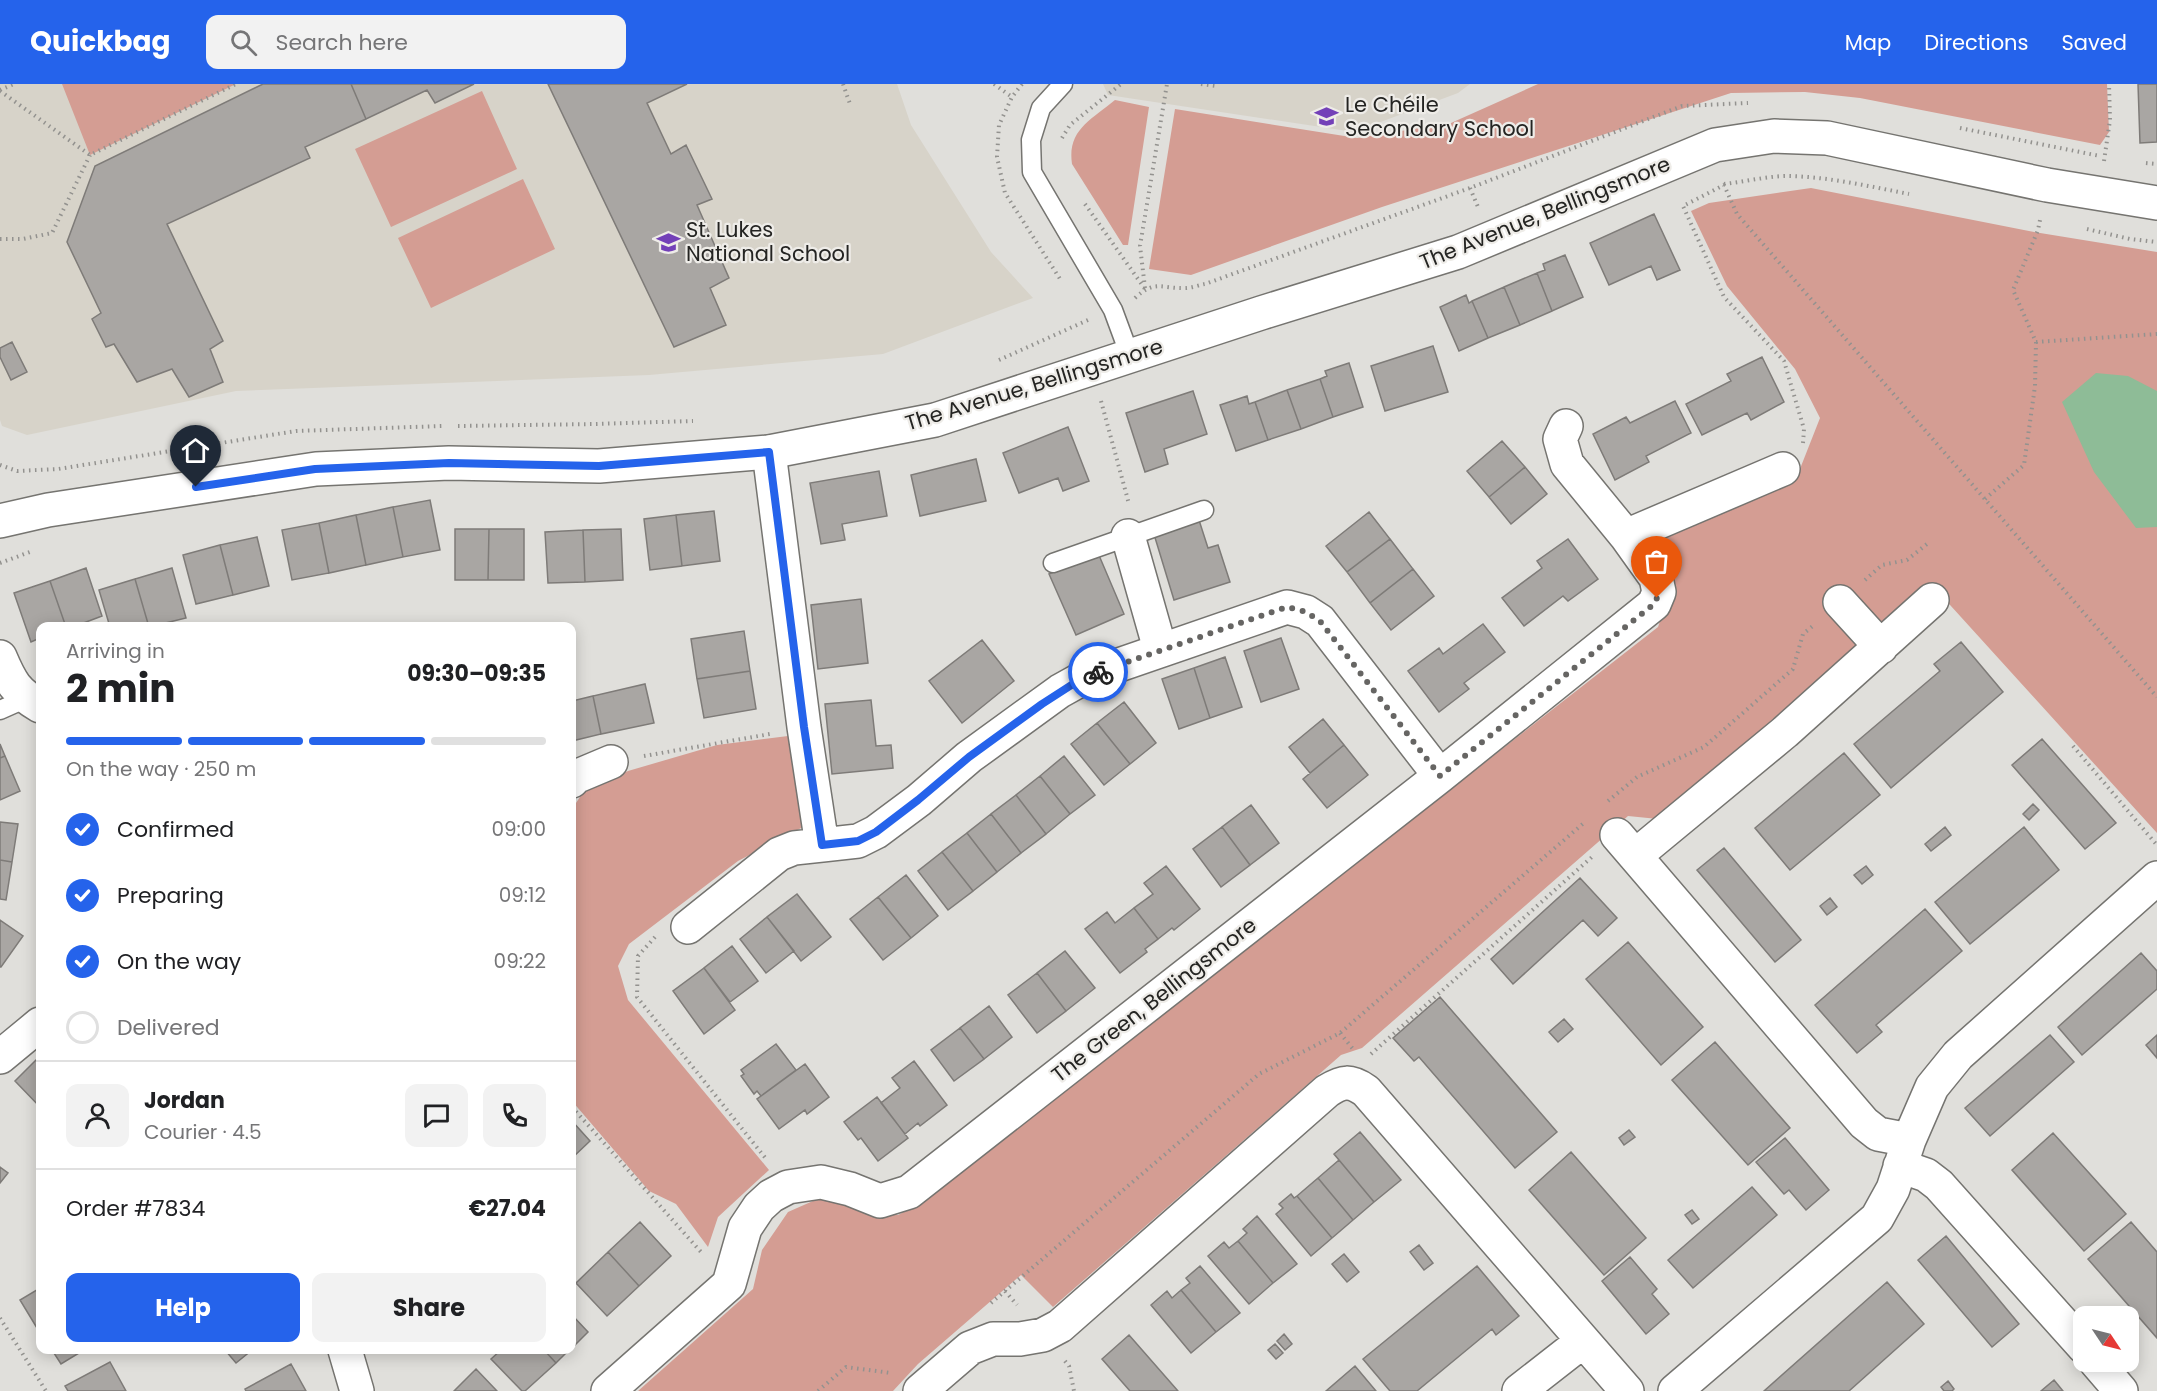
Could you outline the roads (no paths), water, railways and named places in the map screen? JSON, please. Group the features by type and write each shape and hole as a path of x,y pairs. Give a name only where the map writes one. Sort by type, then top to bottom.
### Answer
{"street":[{"name":"The Avenue, Bellingsmore","path":"0,521 56,508 315,469 449,463 599,466 769,452 935,420 1261,313 1458,252 1715,145 1774,136 1827,138 2047,185 2157,203"},
{"name":"The Green, Bellingsmore","path":"608,1391 729,1284 745,1228 759,1207 771,1196 788,1186 821,1182 850,1189 880,1201 909,1192 1440,776 1654,604 1659,592 1656,578 1567,464 1560,439 1566,426"},
{"path":"769,452 804,727 822,845"},
{"path":"1626,537 1783,469"},
{"path":"1128,536 1160,649"},
{"path":"1932,600 1785,732 1626,846 1864,1124 1904,1153 1939,1185 2073,1335"},
{"path":"1840,602 1881,647"},
{"path":"688,927 779,854 794,848 858,841 876,832 969,757 1060,691 1087,676 1287,607 1306,612 1320,621 1440,776"},
{"path":"0,657 22,704"},
{"path":"576,777 611,762"},
{"path":"1675,1391 1877,1218 1893,1189 1904,1153 1932,1087 1958,1055 2157,878"},
{"path":"0,1058 36,1027"},
{"path":"909,1383 970,1348 993,1339 1020,1339 1043,1335 1059,1326 1328,1091 1341,1083 1357,1084 1366,1091 1627,1391"},
{"path":"1519,1391 1583,1341"},
{"path":"346,1354 357,1391"},
{"path":"2105,1372 2121,1391"}],"lane":[{"path":"1063,84 1041,108 1031,140 1032,172 1113,310 1130,356"},
{"path":"1053,563 1204,510"}],"place":[{"name":"Le Chéile Secondary School","path":"1327,117"},
{"name":"St. Lukes National School","path":"668,242"}]}
